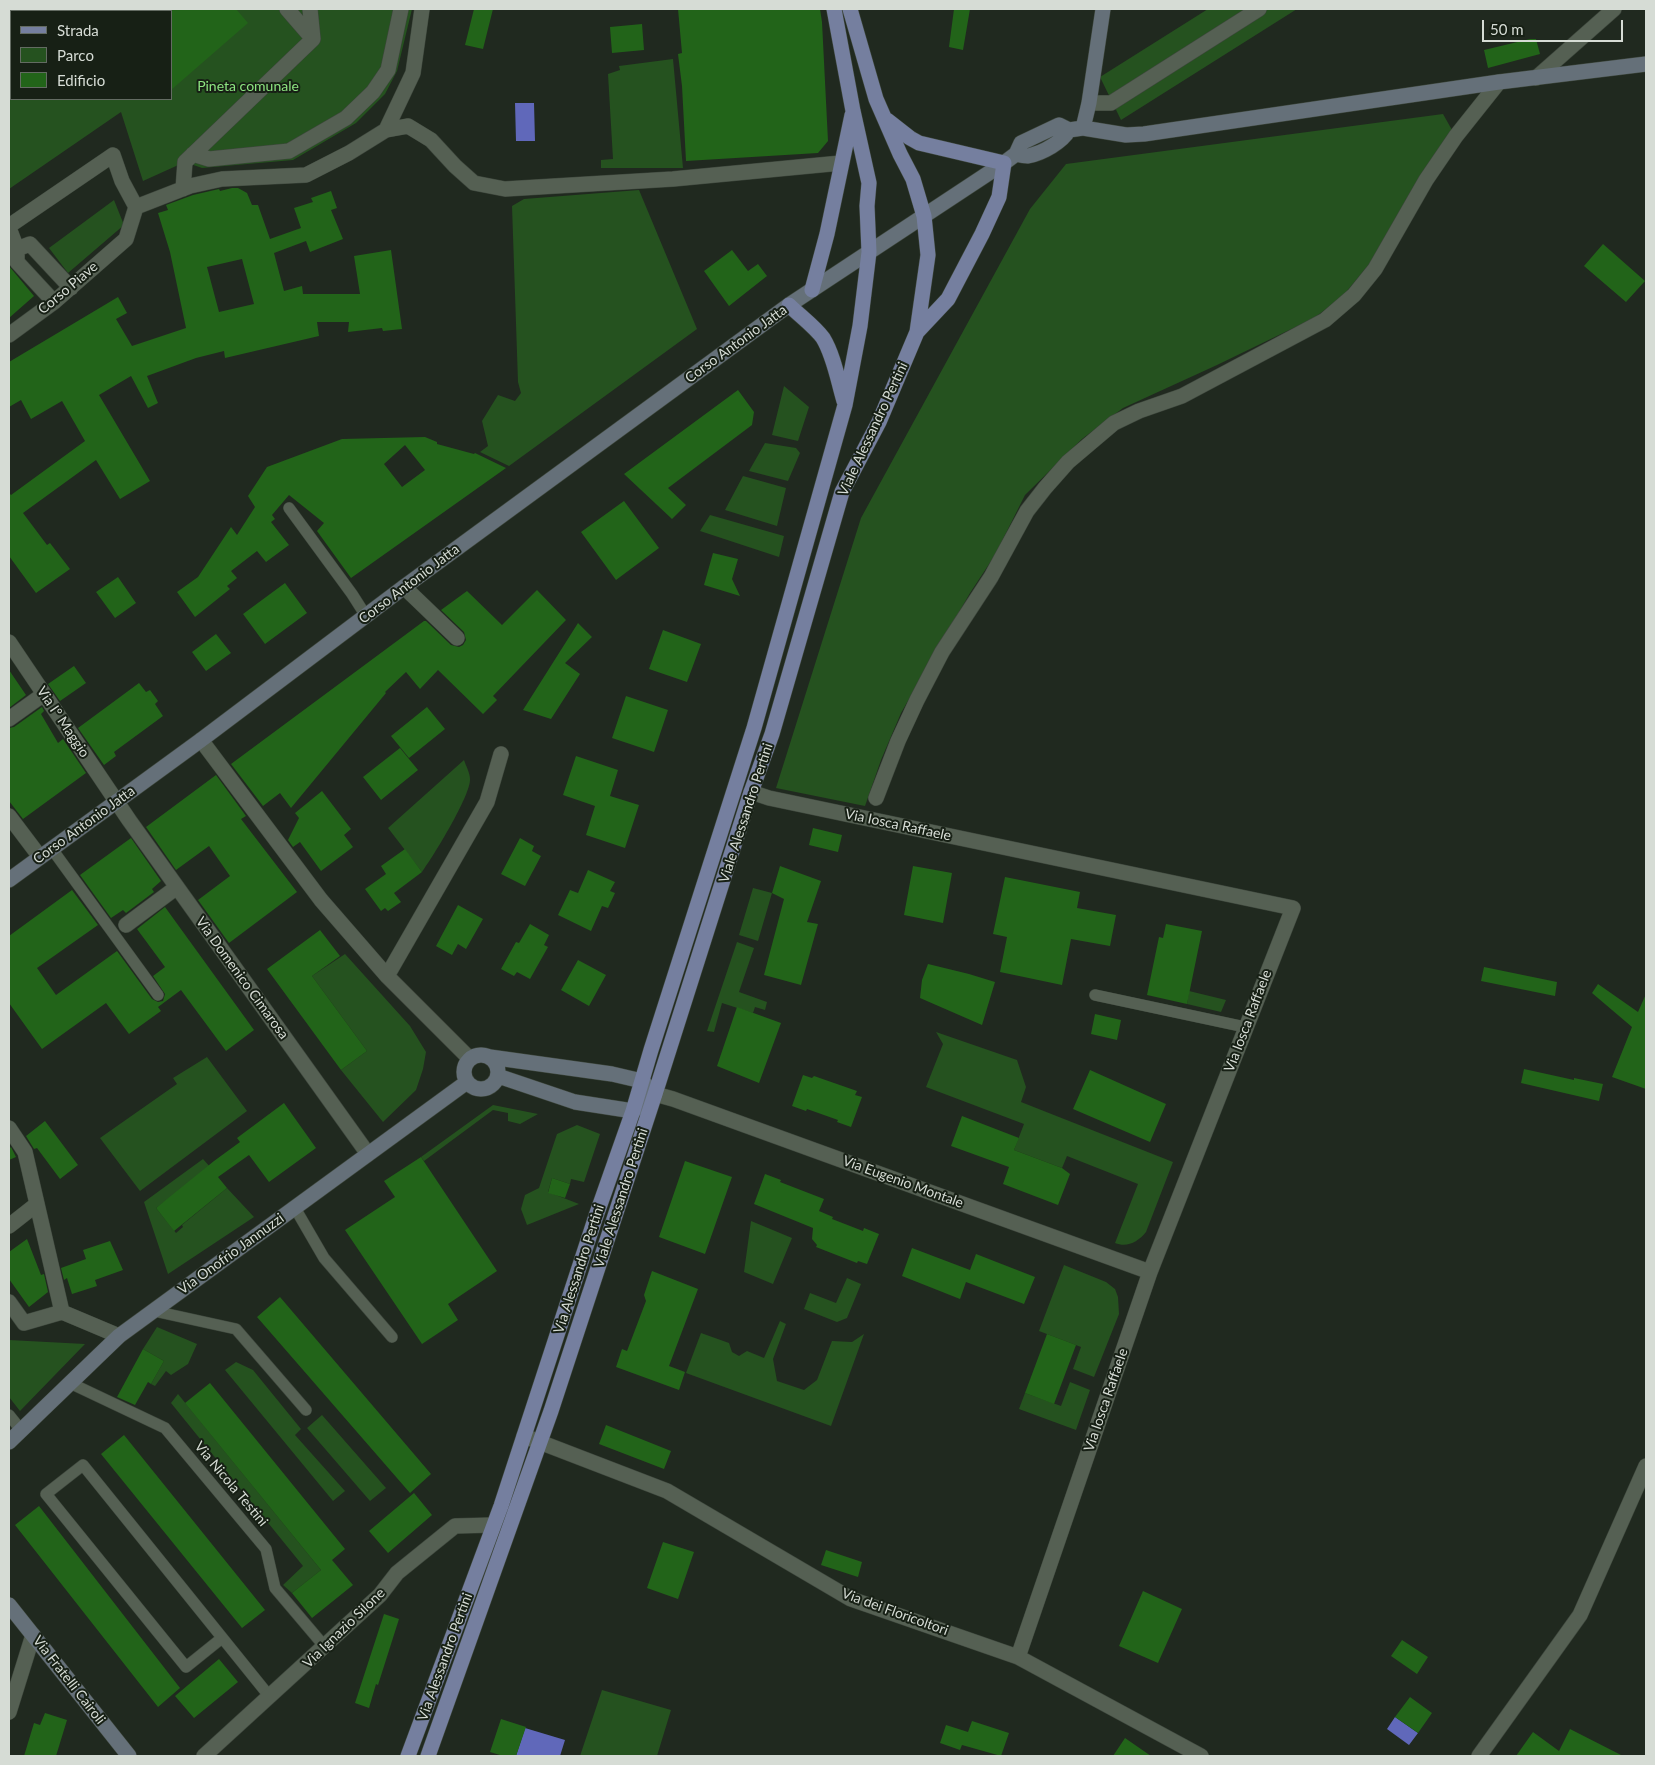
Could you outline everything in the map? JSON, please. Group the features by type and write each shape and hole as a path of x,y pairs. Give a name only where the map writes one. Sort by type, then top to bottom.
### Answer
{"main road":[{"name":"Viale Alessandro Pertini","path":"642,1081 754,728 845,405 860,326 868,252 867,206 869,183 834,9"},
{"name":"Viale Alessandro Pertini","path":"428,1756 551,1411 655,1094 751,792 772,734 842,492 879,422 917,332 928,255 924,216 913,179 876,99 850,9"},
{"path":"1076,129 1089,103 1103,9"},
{"path":"917,332 948,299 999,197 1010,159 1021,143 1058,125 1126,135 1144,134 1499,82 1646,64"},
{"name":"Viale Alessandro Pertini","path":"812,290 827,234 853,111"},
{"path":"885,119 919,143 1010,159"},
{"path":"812,290 1010,159"},
{"name":"Corso Antonio Jatta","path":"9,880 201,740 404,587 812,290"},
{"path":"789,305 823,339 833,362 845,405"},
{"path":"490,1057 497,1065 498,1076 496,1082 487,1088 476,1089 467,1082 464,1073 466,1063 479,1055 612,1074 642,1081 655,1094 633,1111 575,1102 498,1076"},
{"name":"Via Alessandro Pertini","path":"408,1756 502,1502 642,1081"},
{"name":"Via Onofrio Jannuzzi","path":"9,1442 119,1336 467,1082"},
{"name":"Via Fratelli Cairoli","path":"9,1605 129,1756"}],"street":[{"path":"287,9 314,39"},
{"path":"310,9 314,39"},
{"path":"193,154 209,159 289,151 346,118 373,92 388,70 400,9"},
{"path":"386,130 413,73 422,9"},
{"path":"1089,103 1111,103 1259,9"},
{"path":"1536,78 1614,9"},
{"path":"183,189 185,162 314,39"},
{"path":"876,798 898,741 942,652 991,577 1027,511 1045,488 1068,462 1114,423 1182,396 1325,320 1354,295 1375,269 1426,180 1456,136 1499,82"},
{"path":"54,302 17,262 17,249 9,227 113,155 122,181 136,208 183,189 222,179 306,175 349,153 386,130 408,126 431,140 474,183 505,189 673,179 841,163"},
{"name":"Corso Piave","path":"9,335 54,302 126,239 136,208"},
{"path":"17,249 30,244 71,288"},
{"path":"404,587 457,638"},
{"name":"Via I° Maggio","path":"9,642 116,802"},
{"path":"9,719 44,694"},
{"path":"201,740 321,900 388,976 470,1059"},
{"path":"388,976 487,802 501,754"},
{"name":"Via Iosca Raffaele","path":"751,792 778,800 1292,908 1150,1272 1018,1657"},
{"name":"Via Domenico Cimarosa","path":"116,802 368,1154"},
{"path":"9,816 46,853"},
{"path":"126,925 177,887"},
{"name":"Via Eugenio Montale","path":"655,1094 1150,1272"},
{"path":"9,1128 25,1152 62,1312"},
{"path":"9,1226 37,1204"},
{"path":"10,1307 24,1323 62,1312 119,1336"},
{"name":"Via dei Floricoltori","path":"524,1436 564,1450 666,1492 850,1599 1018,1657 1201,1756"},
{"path":"1479,1756 1580,1615 1646,1466"},
{"name":"Via Ignazio Silone","path":"204,1756 380,1595 397,1573 455,1526 493,1526"},
{"path":"9,1712 33,1635"}],"lane":[{"path":"289,508 366,616"},
{"path":"46,853 158,995"},
{"path":"1095,995 1246,1027"},
{"path":"295,1208 324,1258 392,1337"},
{"path":"154,1311 236,1329 306,1410"},
{"name":"Via Nicola Testini","path":"70,1383 165,1428 266,1549 275,1588 325,1647"},
{"path":"9,1415 21,1430"},
{"path":"222,1638 186,1667 46,1494 83,1465 270,1697"}],"green space":[{"name":"Pineta comunale","path":"9,9 412,9 397,71 385,94 356,123 293,160 202,168 185,162 143,181 121,112 9,189"},
{"path":"1208,9 1297,9 1121,120 1100,77"},
{"path":"673,59 683,168 601,168 601,160 613,159 608,74 620,70 619,66"},
{"path":"1443,114 1452,130 1371,262 1342,297 1314,318 1123,408 1082,439 1025,495 995,555 970,593 901,713 881,760 865,806 776,788 861,518 1030,209 1066,164"},
{"path":"639,190 697,329 509,466 480,452 488,446 482,421 498,395 515,401 521,393 518,382 512,206 524,199"},
{"path":"114,200 124,225 68,273 49,248"},
{"path":"784,386 809,407 798,441 772,435"},
{"path":"765,443 796,448 800,453 788,481 749,471"},
{"path":"743,476 786,488 777,526 725,510"},
{"path":"710,515 784,536 779,557 700,531"},
{"path":"464,760 470,777 469,787 450,826 422,872 388,828"},
{"path":"753,888 772,893 758,941 739,935"},
{"path":"737,942 754,948 739,992 767,1002 765,1010 755,1007 753,1013 722,1003 714,1032 707,1031"},
{"path":"345,954 410,1026 426,1052 416,1090 383,1122 341,1070 367,1051 312,976"},
{"path":"1189,991 1226,1000 1221,1012 1187,1004"},
{"path":"936,1032 1017,1060 1026,1087 1021,1102 1173,1162 1143,1236 1136,1241 1124,1245 1115,1243 1138,1184 1067,1156 1062,1168 1014,1150 1024,1124 926,1087 943,1044"},
{"path":"207,1057 247,1111 140,1191 100,1138 177,1084 173,1078"},
{"path":"493,1105 538,1114 520,1124 508,1121 508,1113 493,1110 424,1161 421,1157"},
{"path":"577,1125 600,1134 584,1182 571,1179 570,1184 552,1178 548,1192 579,1204 527,1225 521,1209 525,1195 539,1188 557,1134"},
{"path":"203,1159 211,1168 156,1208 176,1233 183,1227 182,1225 227,1188 254,1217 168,1274 144,1202"},
{"path":"751,1221 792,1238 773,1284 744,1272"},
{"path":"1064,1265 1106,1282 1115,1289 1118,1297 1119,1314 1094,1377 1073,1369 1081,1347 1039,1331"},
{"path":"847,1278 861,1284 847,1318 837,1322 804,1309 810,1293 836,1303"},
{"path":"780,1321 786,1324 773,1359 777,1381 804,1390 817,1380 832,1341 852,1342 864,1334 831,1426 686,1373 701,1333 729,1343 732,1352 739,1356 747,1351 764,1358"},
{"path":"157,1327 197,1344 188,1364 171,1375 166,1371 155,1386 151,1384 164,1361 143,1349"},
{"path":"9,1340 85,1344 20,1411 9,1397"},
{"path":"236,1362 253,1370 301,1429 295,1435 345,1491 333,1501 225,1370"},
{"path":"1070,1382 1090,1390 1076,1430 1019,1409 1025,1393 1061,1406"},
{"path":"178,1394 321,1570 292,1593 283,1585 303,1566 171,1403"},
{"path":"322,1415 386,1488 370,1501 307,1428"},
{"path":"602,1690 671,1710 657,1756 580,1756"}],"water":[{"path":"515,103 534,103 535,141 516,141"},
{"path":"1395,1717 1418,1733 1409,1745 1387,1729"},
{"path":"525,1728 565,1740 560,1756 516,1756"}],"building":[{"path":"236,9 248,23 172,89 172,10"},
{"path":"474,9 493,9 483,49 465,45"},
{"path":"678,9 820,9 828,141 818,153 686,161 682,86 678,54 682,53"},
{"path":"954,9 970,9 963,50 949,47"},
{"path":"642,24 644,50 612,53 610,27"},
{"path":"1536,39 1540,54 1488,68 1484,50"},
{"path":"238,188 247,193 252,205 258,205 270,239 301,228 294,208 313,202 311,198 331,191 337,208 331,210 343,239 310,252 306,241 274,253 284,291 302,286 303,294 360,294 354,256 391,250 402,329 383,331 382,328 348,332 349,322 317,322 319,336 225,358 224,351 196,358 147,376 158,403 148,408 131,376 99,395 150,481 120,499 96,460 23,513 47,545 50,543 70,569 36,593 9,556 9,493 11,495 85,441 62,401 31,419 21,400 9,407 9,362 118,297 127,313 116,319 132,346 186,328 170,252 158,213 168,210 166,205 193,195 219,189 220,191","holes":["242,259 254,304 219,312 207,267"]},
{"path":"1603,244 1645,281 1626,302 1584,266"},
{"path":"732,250 748,271 758,264 767,276 729,306 704,271"},
{"path":"9,266 34,296 9,318"},
{"path":"738,390 754,412 752,425 668,488 686,505 672,519 624,474"},
{"path":"425,437 437,442 437,444 475,453 506,468 351,578 317,531 324,523 289,495 272,515 275,519 271,522 289,545 266,562 257,551 231,571 237,578 227,586 230,589 195,617 177,592 198,577 231,527 237,535 255,507 248,496 267,467 342,439","holes":["405,445 425,470 402,487 384,464"]},
{"path":"624,501 659,548 616,580 581,532"},
{"path":"713,553 738,559 732,579 740,596 704,585"},
{"path":"118,577 136,603 115,618 96,592"},
{"path":"285,583 307,613 265,644 243,614"},
{"path":"537,590 566,620 493,696 497,700 483,714 438,670 420,689 406,672 385,692 291,808 280,793 263,806 231,764 424,621 451,645 459,647 463,645 466,640 464,632 441,610 467,591 502,625"},
{"path":"578,623 592,637 565,663 580,674 551,719 523,710"},
{"path":"663,630 701,644 687,682 649,669"},
{"path":"216,634 231,653 206,671 192,652"},
{"path":"74,666 86,683 60,701 48,684"},
{"path":"9,670 26,695 9,708"},
{"path":"139,683 146,692 150,690 158,701 155,704 163,716 114,752 116,756 104,765 78,728"},
{"path":"626,696 668,710 654,752 612,738"},
{"path":"42,707 44,711 41,714 58,743 63,739 86,773 23,819 9,801 9,728 14,727"},
{"path":"427,707 445,729 409,758 391,736"},
{"path":"400,748 418,770 381,800 363,777"},
{"path":"576,756 618,770 610,796 639,805 625,848 586,835 595,806 563,795"},
{"path":"216,775 246,816 241,819 297,892 229,943 198,900 230,876 209,846 176,870 146,827"},
{"path":"322,791 351,829 344,835 353,847 321,871 300,842 293,847 288,840 299,818 295,813"},
{"path":"813,828 842,835 838,852 809,845"},
{"path":"131,838 161,881 152,889 154,892 126,913 123,910 111,918 80,875"},
{"path":"520,838 534,846 532,851 541,856 525,886 501,874"},
{"path":"405,849 422,872 394,893 401,902 388,911 385,908 381,911 365,889 386,874 381,866"},
{"path":"780,866 821,881 807,922 818,924 801,985 764,975 784,899 772,893"},
{"path":"913,866 952,873 943,923 904,915"},
{"path":"588,870 615,882 610,891 615,893 608,908 602,906 591,931 558,915 570,890 578,893"},
{"path":"1005,877 1080,892 1077,908 1116,915 1110,946 1071,939 1062,985 1000,972 1007,937 993,934"},
{"path":"72,890 98,925 37,968 56,995 117,951 152,999 158,1002 163,1001 165,994 153,976 165,967 137,929 165,907 254,1030 226,1051 181,990 158,1007 161,1011 129,1034 106,1003 42,1049 9,1003 9,936"},
{"path":"458,905 483,919 466,949 458,944 452,955 436,946"},
{"path":"530,924 549,935 544,945 548,947 530,979 517,972 514,976 501,969 516,942 519,943"},
{"path":"1166,924 1202,931 1187,1004 1147,995 1159,937 1163,938"},
{"path":"320,930 340,956 312,976 367,1051 341,1070 267,969"},
{"path":"578,960 606,975 589,1006 561,990"},
{"path":"928,964 995,982 982,1025 920,998 922,980"},
{"path":"1484,967 1557,982 1555,996 1481,981"},
{"path":"1598,984 1638,1012 1646,994 1646,1089 1612,1077 1632,1027 1592,993"},
{"path":"737,1007 781,1023 759,1083 717,1066"},
{"path":"1095,1014 1121,1020 1117,1040 1091,1034"},
{"path":"1524,1069 1603,1084 1599,1101 1521,1083"},
{"path":"1090,1070 1166,1104 1150,1142 1073,1109"},
{"path":"803,1075 812,1078 814,1076 857,1091 855,1095 862,1097 851,1127 837,1122 838,1120 792,1106"},
{"path":"284,1103 316,1148 269,1182 249,1155 218,1177 227,1188 174,1231 156,1208 240,1142 237,1138"},
{"path":"962,1116 1019,1138 1014,1150 1062,1168 1070,1174 1058,1205 1003,1184 1009,1167 951,1146"},
{"path":"45,1121 78,1165 60,1179 37,1148 34,1149 26,1136"},
{"path":"11,1147 16,1157 9,1160 9,1149"},
{"path":"421,1157 497,1271 448,1304 458,1320 422,1344 345,1230 395,1197 384,1181"},
{"path":"685,1161 732,1177 705,1254 659,1237"},
{"path":"765,1174 781,1180 780,1182 824,1199 819,1211 833,1217 832,1219 863,1231 864,1228 879,1234 867,1264 858,1261 857,1263 816,1247 817,1245 812,1239 813,1228 754,1204"},
{"path":"552,1178 570,1184 565,1198 548,1193"},
{"path":"27,1239 41,1275 44,1274 48,1292 29,1307 9,1279 9,1252"},
{"path":"110,1241 123,1270 95,1280 97,1286 72,1294 67,1278 64,1280 61,1268 86,1259 83,1250"},
{"path":"912,1248 970,1270 976,1254 1035,1277 1024,1304 966,1282 960,1299 902,1276"},
{"path":"652,1271 698,1289 669,1366 685,1372 679,1390 616,1367 622,1349 627,1351 646,1301 644,1295"},
{"path":"280,1297 431,1474 410,1493 257,1317"},
{"path":"1047,1334 1076,1345 1054,1404 1025,1393"},
{"path":"143,1349 164,1361 151,1384 148,1382 135,1405 117,1397"},
{"path":"210,1383 345,1549 332,1560 353,1585 312,1618 292,1593 321,1570 185,1403"},
{"path":"606,1425 671,1451 664,1469 599,1444"},
{"path":"124,1435 265,1610 242,1628 101,1454"},
{"path":"414,1493 432,1515 388,1553 369,1531"},
{"path":"39,1506 180,1688 158,1707 15,1525"},
{"path":"663,1542 694,1552 678,1599 647,1588"},
{"path":"826,1550 862,1562 858,1577 821,1565"},
{"path":"1143,1591 1182,1609 1158,1663 1119,1646"},
{"path":"384,1614 399,1619 369,1708 355,1703"},
{"path":"1402,1640 1428,1657 1417,1674 1391,1656"},
{"path":"219,1659 238,1682 194,1718 175,1696"},
{"path":"1410,1697 1432,1713 1418,1733 1395,1717"},
{"path":"45,1713 67,1720 56,1756 24,1756 34,1723 40,1725"},
{"path":"501,1719 526,1727 516,1756 503,1756 490,1752"},
{"path":"972,1721 1009,1733 1001,1756 962,1745 960,1750 940,1743 946,1725 968,1732"},
{"path":"1570,1729 1623,1756 1516,1756 1533,1732 1559,1751"},
{"path":"1125,1738 1151,1756 1113,1756"}]}
